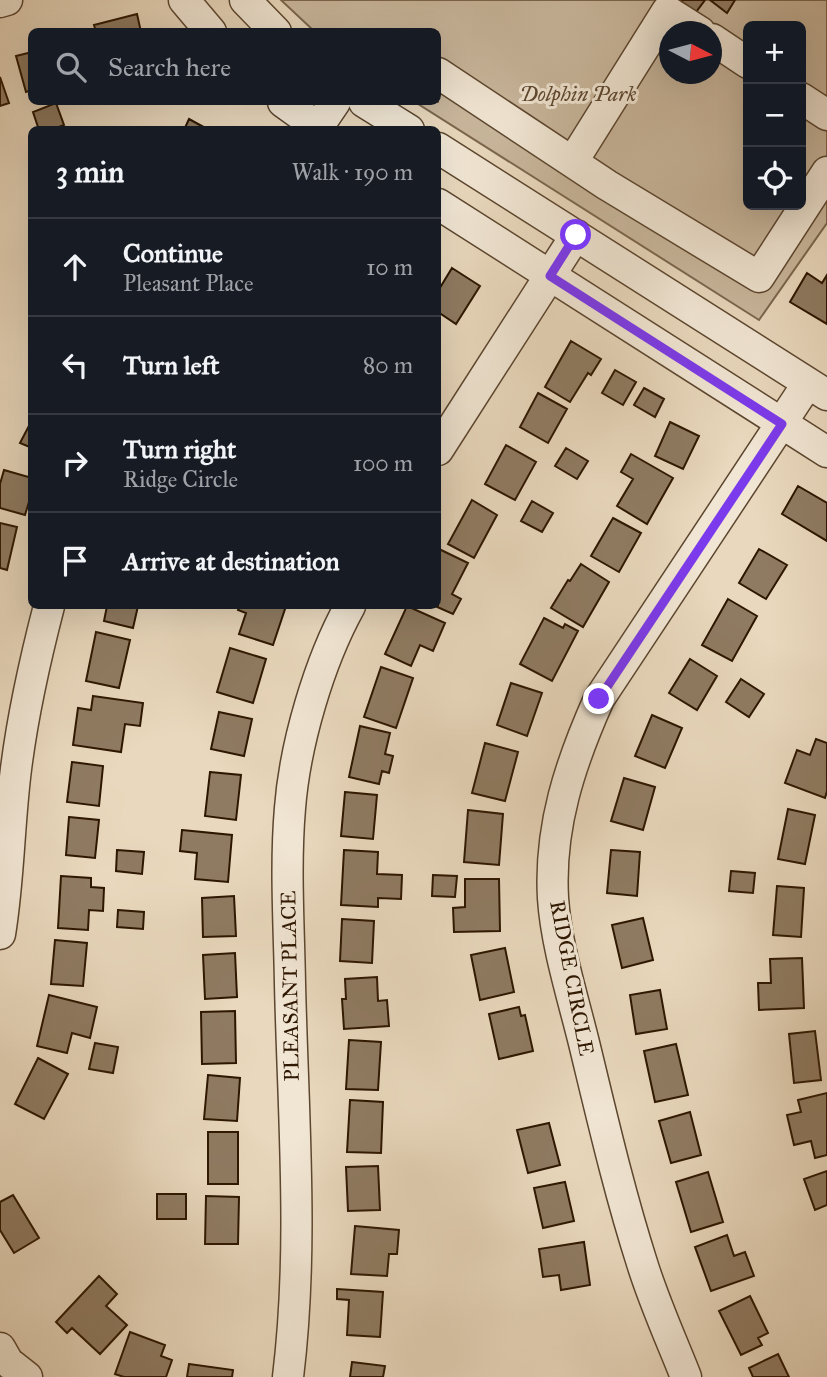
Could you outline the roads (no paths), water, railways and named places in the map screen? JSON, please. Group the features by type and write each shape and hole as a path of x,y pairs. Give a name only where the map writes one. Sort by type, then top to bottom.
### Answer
{"street":[{"path":"0,2 6,0"},
{"path":"184,0 208,28"},
{"path":"245,0 272,28"},
{"path":"661,21 667,11 683,21"},
{"path":"573,161 659,24"},
{"path":"722,46 743,60"},
{"path":"441,76 607,185 759,277 827,172"},
{"path":"806,101 827,115"},
{"path":"287,105 314,126"},
{"path":"320,126 333,105"},
{"path":"369,105 403,126"},
{"path":"441,150 818,389"},
{"path":"441,206 827,452"},
{"path":"441,445 576,235"},
{"name":"RIDGE CIRCLE","path":"686,1377 643,1267 619,1187 564,962 553,899 556,840 563,794 578,747 599,699 782,424 818,389"},
{"path":"0,934 20,743 30,678 48,609"},
{"name":"PLEASANT PLACE","path":"288,1377 296,1263 288,893 290,807 304,726 338,627 348,609"},
{"path":"0,1348 8,1362 27,1377"}],"park label":[{"name":"Dolphin Park","path":"578,94"}]}
